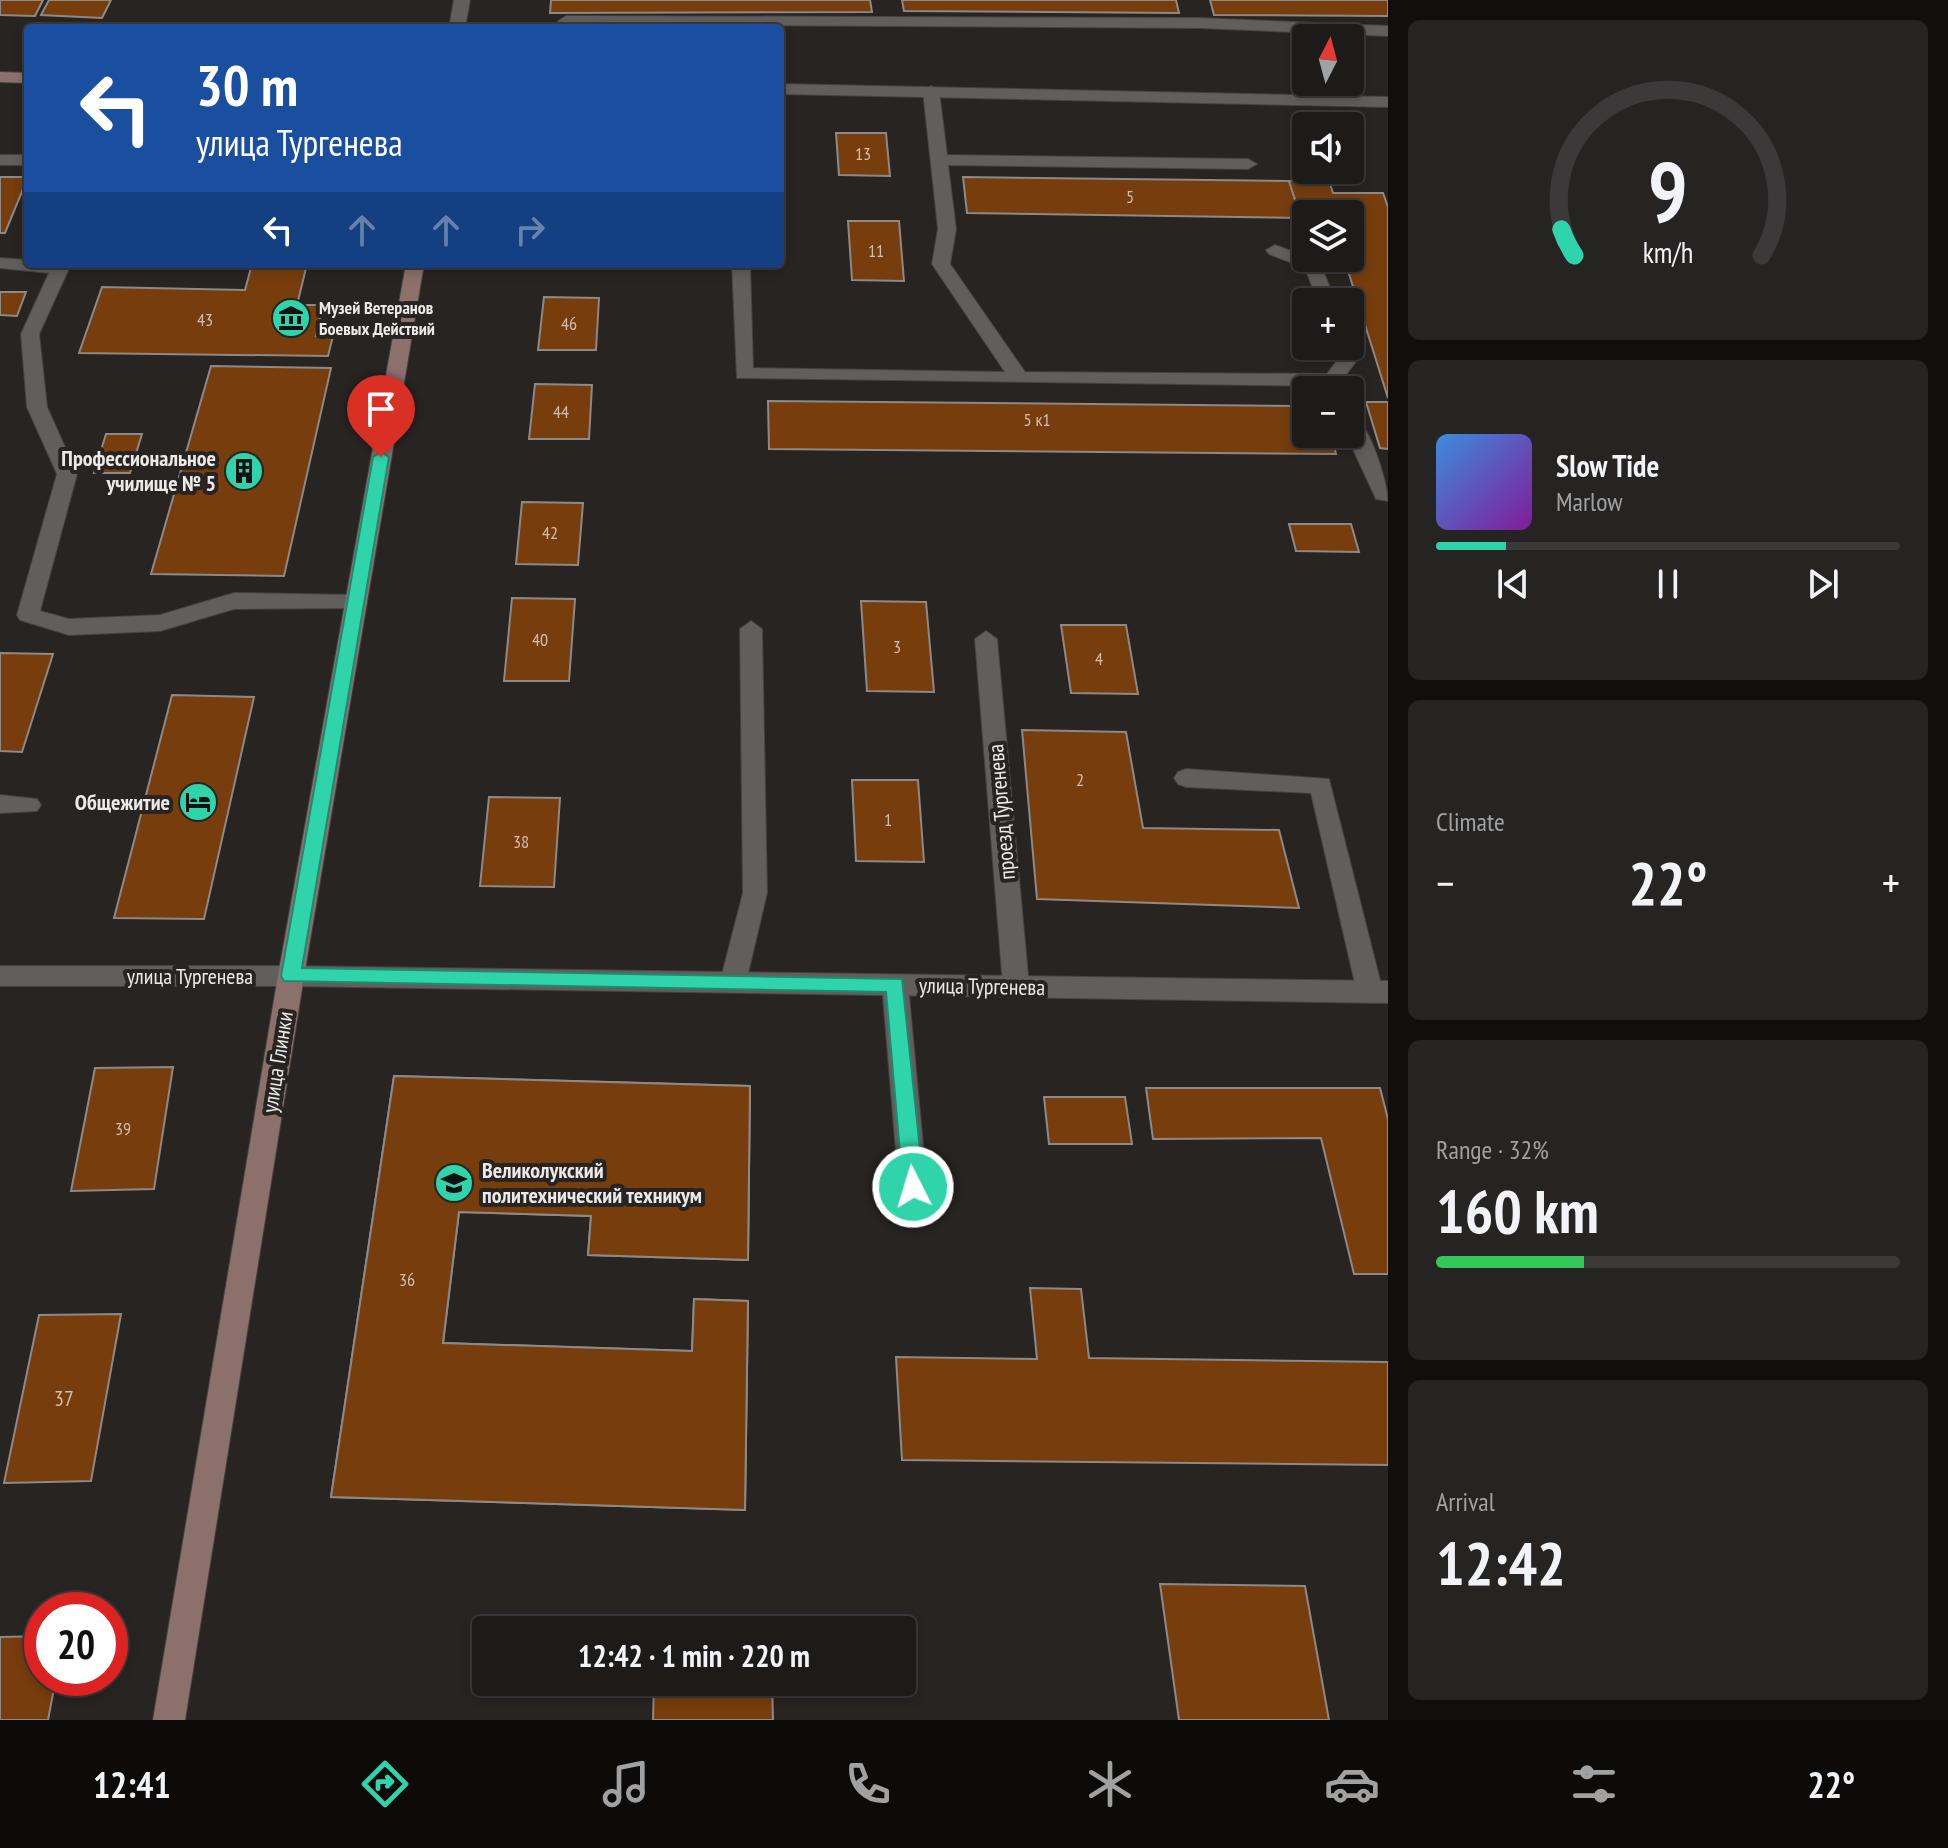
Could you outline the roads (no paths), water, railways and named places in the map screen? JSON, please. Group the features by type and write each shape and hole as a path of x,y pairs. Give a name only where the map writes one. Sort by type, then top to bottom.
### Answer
{"street":[{"path":"458,24 462,0"},
{"path":"887,0 890,22"},
{"path":"566,21 1199,23 1388,31"},
{"path":"0,77 24,78"},
{"path":"784,89 1388,102"},
{"path":"931,91 947,229 941,264 1019,378"},
{"path":"0,160 24,160"},
{"path":"939,160 1248,164"},
{"path":"1275,250 1313,265 1322,288"},
{"path":"0,263 24,264"},
{"path":"60,268 30,334 37,407 67,474 28,615 69,627 160,623 234,601 356,603"},
{"name":"улица Глинки","path":"169,1720 291,976 414,268"},
{"path":"741,268 744,374 1292,384"},
{"path":"1363,448 1386,499"},
{"path":"733,982 755,893 751,629"},
{"name":"проезд Тургенева","path":"986,639 1016,986"},
{"path":"1186,778 1321,785 1379,992"},
{"path":"0,804 29,805"},
{"name":"улица Тургенева","path":"0,976 291,976 1379,992"},
{"path":"895,985 913,1187"}],"place":[{"name":"Музей Ветеранов Боевых Действий","path":"291,318"},
{"name":"Профессиональное училище № 5","path":"244,471"},
{"name":"Общежитие","path":"198,802"},
{"name":"Великолукский политехнический техникум","path":"454,1183"}]}
